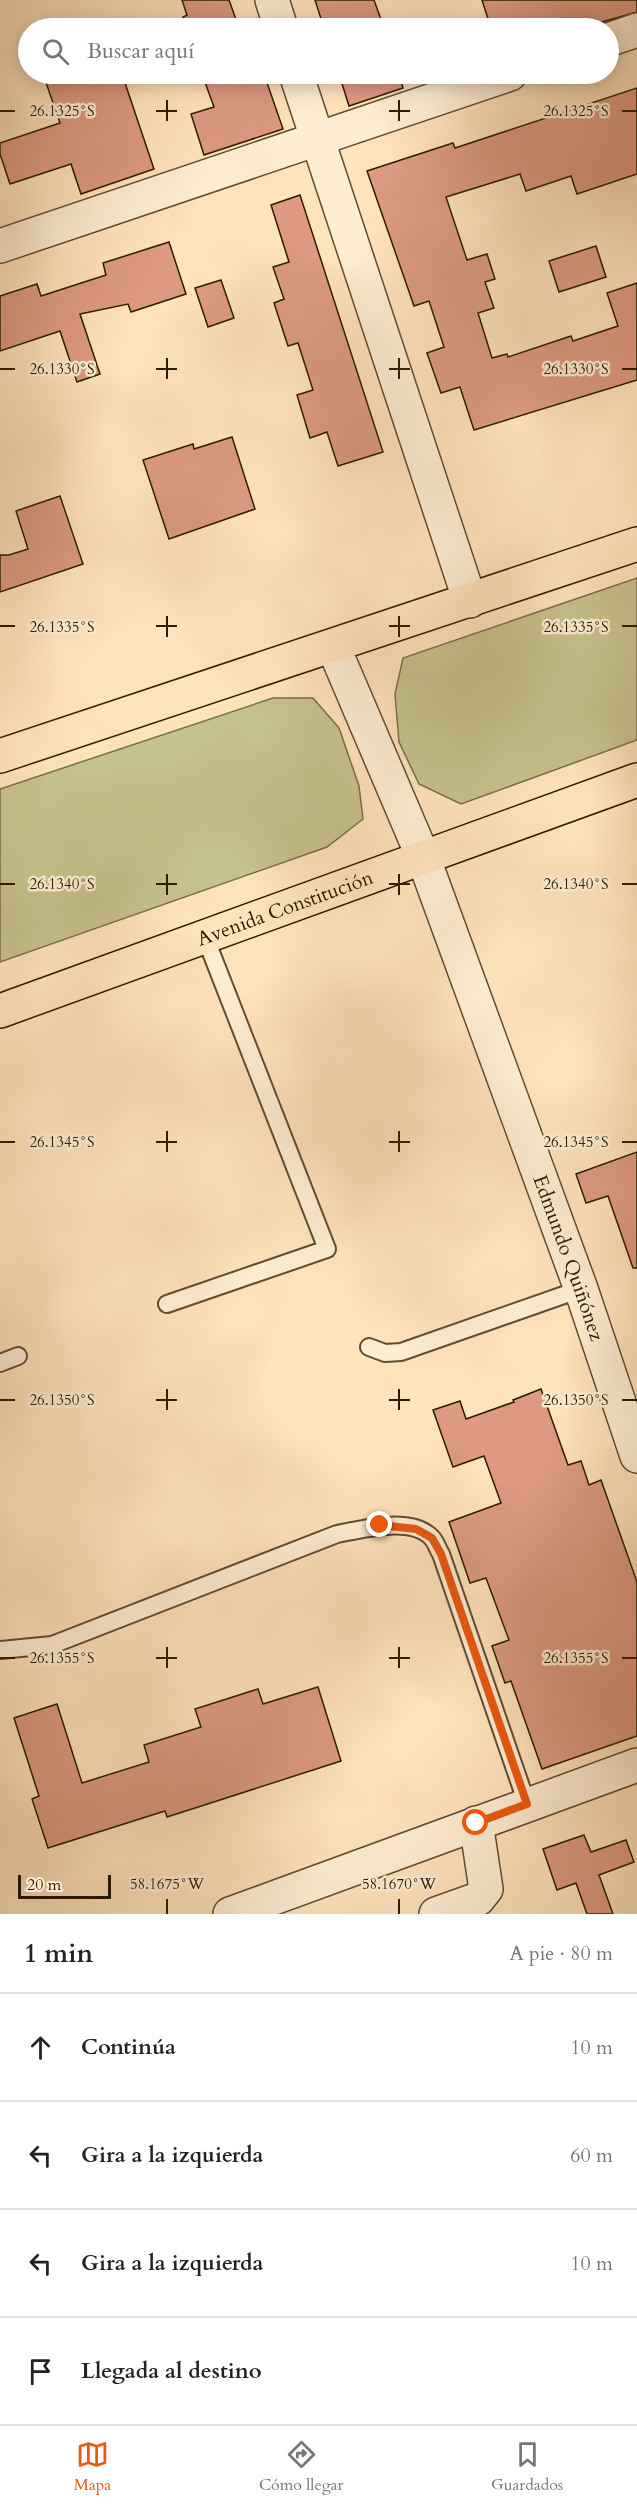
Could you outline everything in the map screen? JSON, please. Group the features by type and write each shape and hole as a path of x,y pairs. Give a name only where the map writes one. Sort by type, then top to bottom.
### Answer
{"main road":[{"path":"0,756 637,544"},
{"name":"Avenida Constitución","path":"0,1011 637,780"}],"street":[{"path":"272,0 278,18"},
{"path":"619,36 637,30"},
{"path":"299,84 470,601"},
{"path":"0,246 480,84"},
{"name":"Edmundo Quiñónez","path":"333,646 423,857 581,1289 637,1456"},
{"path":"230,1914 637,1764"},
{"path":"436,1914 478,1899 486,1889 476,1823"}],"lane":[{"path":"167,1304 327,1249 205,937"},
{"path":"369,1347 385,1353 401,1352 581,1289"},
{"path":"0,1363 18,1356"},
{"path":"0,1650 52,1645 337,1534 380,1525 416,1529 432,1538 441,1554 527,1804"}],"shaded area":[{"path":"637,578 637,740 461,804 419,784 399,742 395,694 403,658"},
{"path":"273,698 313,698 339,728 359,786 363,819 327,847 0,962 0,789"}],"building":[{"path":"182,0 229,0 235,18 183,18 187,15"},
{"path":"315,0 374,0 380,18 321,18"},
{"path":"482,0 637,0 637,12 616,18 488,18"},
{"path":"46,84 125,84 154,169 81,194 71,164 10,184 0,154 0,143 60,123"},
{"path":"206,84 267,84 283,129 204,155 191,114 214,107"},
{"path":"342,84 402,84 403,88 349,106"},
{"path":"637,88 637,174 577,194 571,176 526,191 520,174 446,197 467,260 487,254 495,279 485,282 494,308 478,313 492,358 507,354 508,357 571,336 573,341 618,326 607,293 637,283 637,380 474,430 460,387 441,393 427,353 444,347 429,301 414,306 367,171 453,143 455,148"},
{"path":"300,195 383,452 338,466 327,432 310,438 297,395 313,390 298,343 288,346 274,303 284,299 273,267 289,262 271,205"},
{"path":"169,242 186,294 131,312 128,304 80,314 100,374 77,382 60,331 0,351 0,296 37,284 41,296 106,275 103,263"},
{"path":"596,246 606,277 559,292 549,261"},
{"path":"221,280 234,318 208,327 195,288"},
{"path":"232,437 255,509 169,539 143,460 193,444 194,449"},
{"path":"60,496 83,564 0,592 0,555 9,555 28,549 16,511"},
{"path":"637,1152 637,1268 633,1268 608,1196 586,1203 576,1174"},
{"path":"541,1389 568,1465 581,1461 589,1485 601,1480 637,1582 637,1736 542,1769 511,1681 505,1683 492,1646 509,1640 486,1578 470,1583 449,1522 501,1503 484,1456 453,1467 433,1410 460,1401 466,1419 514,1402 513,1400"},
{"path":"318,1687 341,1761 167,1817 165,1811 48,1848 32,1799 39,1796 14,1718 57,1704 82,1783 149,1762 144,1745 201,1727 195,1709 258,1689 263,1704"},
{"path":"584,1835 591,1852 626,1840 634,1862 599,1875 613,1914 587,1914 576,1883 557,1890 543,1849"}],"route":[{"path":"380,1525 416,1529 432,1538 441,1554 527,1804 476,1823"}]}
